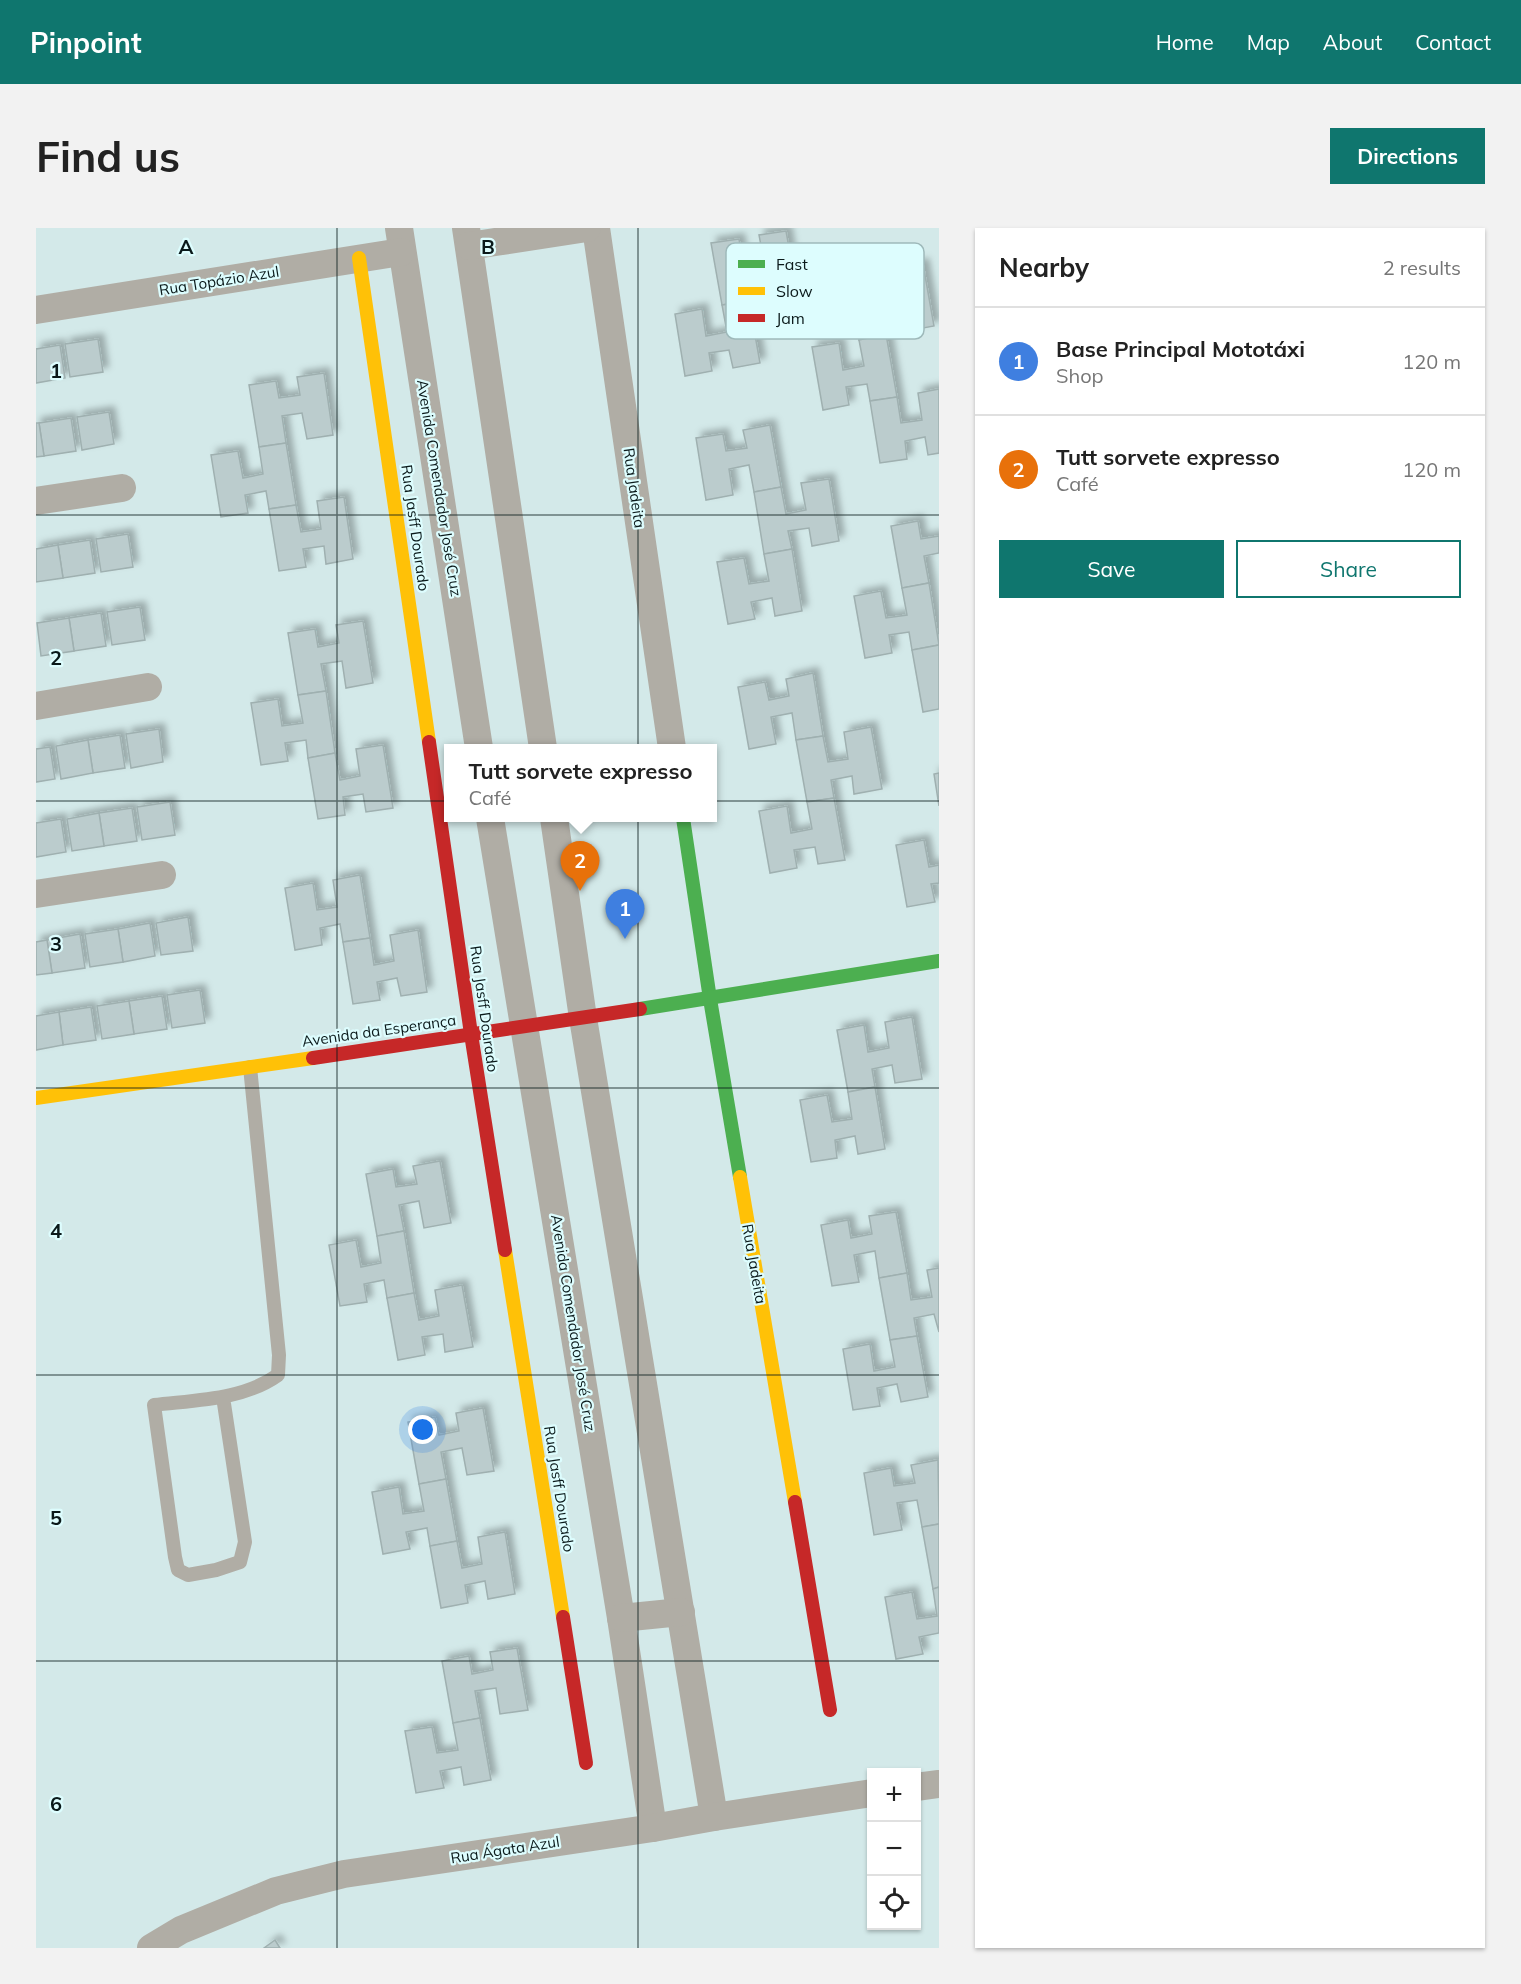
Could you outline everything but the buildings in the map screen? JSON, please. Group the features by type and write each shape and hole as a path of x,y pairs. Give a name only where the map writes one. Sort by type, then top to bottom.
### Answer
{"street":[{"path":"542,744 468,237 587,228"},
{"name":"Rua Jadeita","path":"596,228 671,744"},
{"name":"Rua Topázio Azul","path":"36,310 359,258 400,240"},
{"name":"Avenida Comendador José Cruz","path":"400,240 479,744"},
{"name":"Rua Jasff Dourado","path":"359,258 471,1034 586,1763"},
{"path":"36,501 122,488"},
{"path":"36,706 148,687"},
{"name":"Avenida Comendador José Cruz","path":"491,822 621,1618 653,1828"},
{"path":"555,822 583,1018 714,1817"},
{"name":"Rua Jadeita","path":"684,822 710,999 830,1710"},
{"path":"36,894 162,875"},
{"name":"Avenida da Esperança","path":"36,1098 523,1028 939,961"},
{"path":"621,1618 681,1612"},
{"path":"921,1786 939,1784"},
{"name":"Rua Ágata Azul","path":"151,1948 187,1939 276,1891 344,1874 867,1794"}],"lane":[{"path":"223,1397 245,1542 240,1562 216,1570 188,1575 178,1570 175,1557 154,1405 223,1397 264,1384 278,1375 279,1355 250,1066"}],"traffic: fast":[{"path":"684,822 740,1177"},
{"path":"640,1009 939,961"}],"traffic: slow":[{"path":"359,258 429,742"},
{"path":"36,1098 313,1058"},
{"path":"740,1177 795,1502"},
{"path":"505,1250 563,1617"}],"traffic: jam":[{"path":"429,742 505,1250"},
{"path":"313,1058 640,1009"},
{"path":"795,1502 830,1710"},
{"path":"563,1617 586,1763"}],"place":[{"name":"Tutt sorvete expresso","path":"580,891"},
{"name":"Base Principal Mototáxi","path":"625,939"}]}
